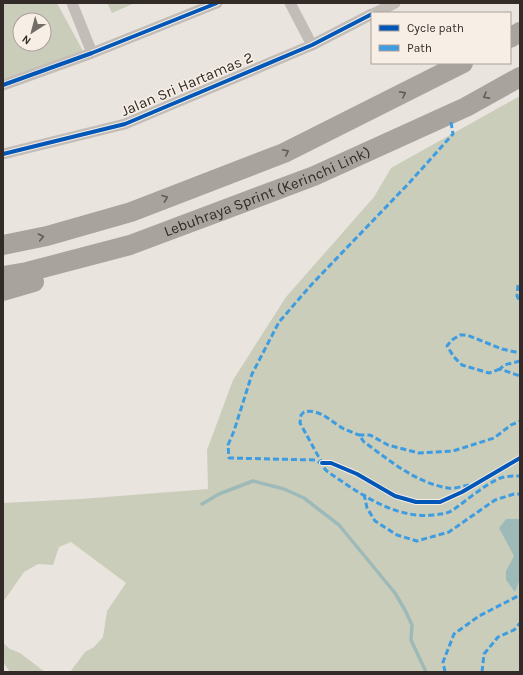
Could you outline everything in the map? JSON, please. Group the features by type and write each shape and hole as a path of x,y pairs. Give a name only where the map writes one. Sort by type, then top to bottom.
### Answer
{"highway":[{"path":"511,37 520,32"},
{"name":"Lebuhraya Sprint (Kerinchi Link)","path":"3,245 47,236 131,212 284,153 461,64"},
{"name":"Lebuhraya Sprint (Kerinchi Link)","path":"3,276 27,272 130,245 314,176 466,107 520,77"},
{"path":"3,291 92,267 130,245"}],"street":[{"path":"72,3 92,52"},
{"path":"3,85 217,3"},
{"path":"290,3 312,44"},
{"path":"377,12 395,3"},
{"name":"Jalan Sri Hartamas 2","path":"3,154 125,124 312,44 371,14"}],"green space":[{"path":"3,3 57,3 84,53 3,83"},
{"path":"107,3 135,3 112,13"},
{"path":"520,96 520,672 70,672 85,652 94,647 103,637 107,611 126,583 71,542 59,547 53,565 38,564 24,572 3,602 3,503 81,499 208,489 207,450 233,380 286,297 374,197 391,168"},
{"path":"3,635 4,644 10,649 20,653 45,672 10,672 3,662"}],"water":[{"path":"506,519 520,519 520,579 515,592 506,580 506,571 514,556 499,528"}],"waterway":[{"path":"202,504 219,494 253,481 284,489 304,498 339,525 395,593 412,625 411,640 426,672"}],"marked path":[{"path":"451,122 453,134 410,182 312,284 279,322 252,374 234,431 228,445 229,458 315,460 328,472 378,503 404,513 419,515 444,514 453,510 485,486 496,480 505,477 520,476"},
{"path":"518,285 517,296 520,302"},
{"path":"500,369 489,373 462,365 454,357 447,346 452,340 460,335 467,335 502,349 520,353"},
{"path":"520,361 504,365 500,369 520,376"},
{"path":"324,463 322,463 300,423 301,415 304,412 310,411 325,416 344,429 359,435"},
{"path":"469,485 448,488 425,481 403,470 364,442 359,435 370,435 388,445 419,453 453,451 494,438 511,425 520,421"},
{"path":"364,494 367,508 375,521 397,535 417,541 449,532 495,500 514,494 520,494"},
{"path":"445,672 443,662 454,634 479,616 520,595"},
{"path":"482,672 484,654 498,637 514,630 520,623"}],"cycle path":[{"path":"3,85 92,53 217,3"},
{"path":"3,154 125,124 312,45 371,15"},
{"path":"322,463 331,463 357,474 395,496 416,502 440,502 462,492 520,458"}]}
